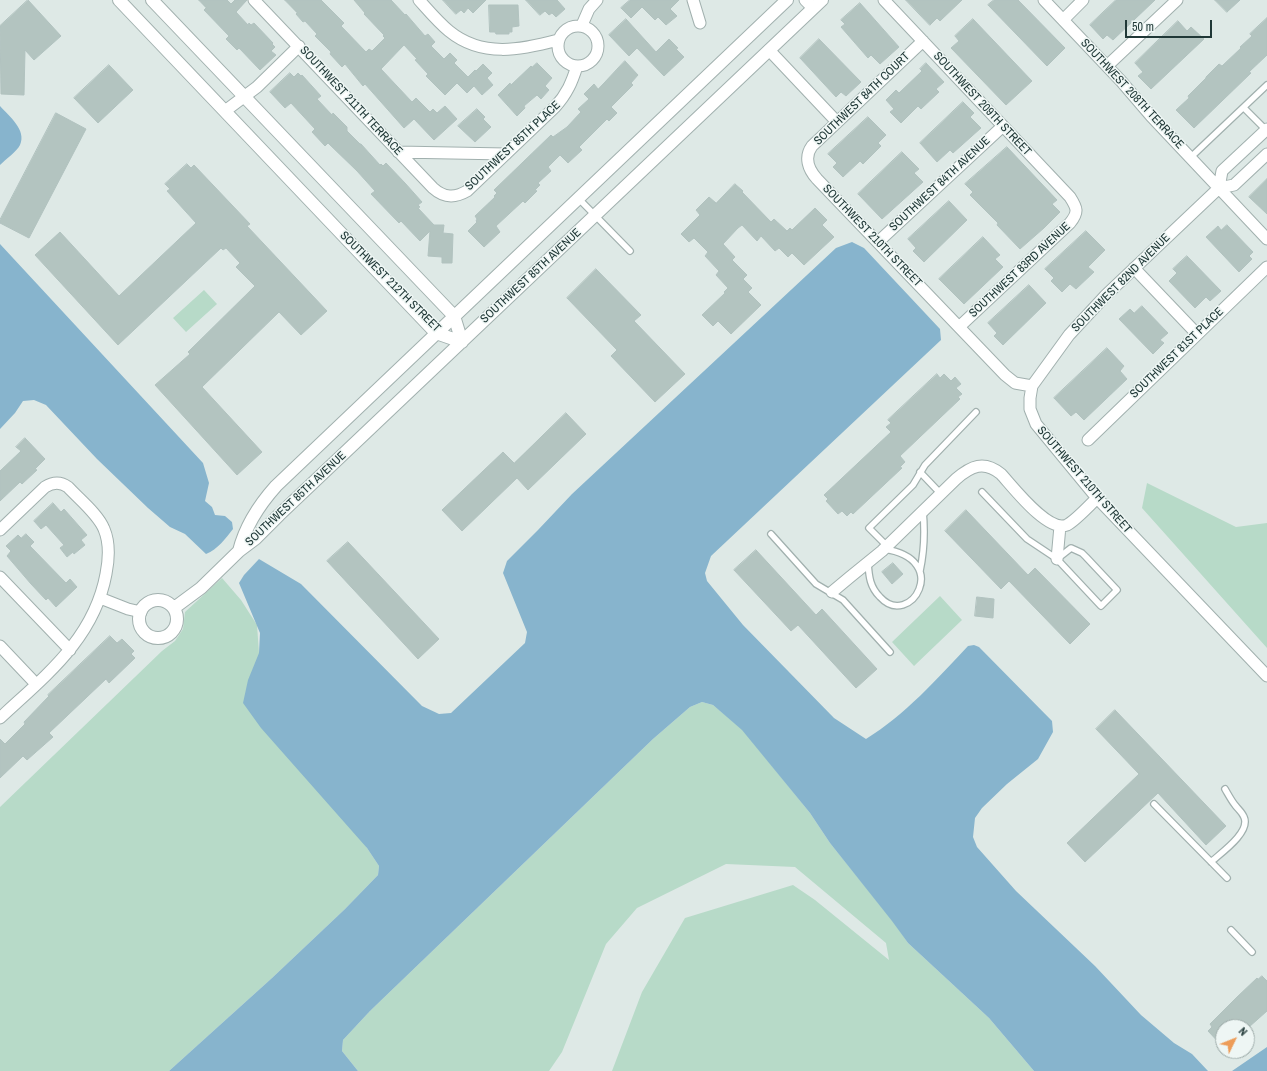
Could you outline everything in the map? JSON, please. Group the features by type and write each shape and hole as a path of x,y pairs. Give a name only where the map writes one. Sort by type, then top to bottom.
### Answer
{"street":[{"name":"SOUTHWEST 212TH STREET","path":"119,0 436,332 462,342"},
{"name":"SOUTHWEST 212TH STREET","path":"152,0 454,316 462,342"},
{"name":"SOUTHWEST 211TH TERRACE","path":"254,0 398,152 438,192 451,196"},
{"path":"419,0 449,31 463,40 479,46 497,50 516,50 532,48 558,40"},
{"path":"582,25 586,14 597,0"},
{"path":"693,0 700,23"},
{"name":"SOUTHWEST 85TH AVENUE","path":"239,551 244,535 252,520 266,498 276,486 436,332 787,0"},
{"name":"SOUTHWEST 209TH STREET","path":"884,0 1070,197 1076,206 1077,211"},
{"name":"SOUTHWEST 208TH TERRACE","path":"1044,0 1219,188"},
{"path":"1063,20 1083,0"},
{"path":"1107,66 1177,0"},
{"name":"SOUTHWEST 85TH AVENUE","path":"174,608 201,588 239,551 255,539 769,50 813,3"},
{"path":"582,25 587,27 596,35 599,46 598,51 592,61 582,66 571,65 562,58 558,46 558,40 567,28 582,25"},
{"name":"SOUTHWEST 84TH COURT","path":"807,160 808,153 812,146 923,41"},
{"path":"225,111 257,87 299,46"},
{"path":"769,50 837,122"},
{"name":"SOUTHWEST 85TH PLACE","path":"451,196 461,194 467,190 562,100 570,86 577,66"},
{"name":"SOUTHWEST 84TH AVENUE","path":"878,242 1003,126"},
{"path":"1267,130 1222,171 1219,188 1267,239"},
{"path":"398,152 506,154"},
{"name":"SOUTHWEST 82ND AVENUE","path":"1032,386 1050,359 1076,326 1134,268 1219,188 1234,185 1267,154"},
{"name":"SOUTHWEST 210TH STREET","path":"807,160 814,176 1010,380 1015,383 1032,386 1030,409 1036,424 1097,498 1267,676"},
{"name":"SOUTHWEST 83RD AVENUE","path":"960,327 1062,231 1073,219 1077,211"},
{"name":"SOUTHWEST 81ST PLACE","path":"1088,440 1267,267"},
{"path":"1134,268 1197,334"},
{"path":"832,592 886,548 960,475 971,468 985,466 990,467 1001,474 1040,515 1051,523 1060,526 1069,523 1097,498"},
{"path":"0,530 43,489 57,483 68,487 98,518 105,531 108,541 108,560 100,598 86,629 70,650 0,718"},
{"path":"1057,559 1060,526"},
{"path":"0,577 70,650"},
{"path":"100,598 128,609 141,612"},
{"path":"156,600 166,602 174,608 177,619 174,630 166,637 160,639 149,636 141,628 139,623 141,612 147,604 156,600"},
{"path":"0,646 36,684"}],"lane":[{"path":"1191,157 1267,85"},
{"path":"1244,108 1267,130"},
{"path":"578,198 630,251"},
{"path":"920,571 908,556 886,548 869,528 913,485 924,465 976,412"},
{"path":"920,472 940,494"},
{"path":"982,492 1028,539 1057,559 1101,606 1117,590 1086,557 1076,549 1069,549 1057,559"},
{"path":"868,563 870,581 874,590 882,600 894,605 904,604 912,600 921,587 920,571 924,523 923,511"},
{"path":"771,534 816,584 823,589 832,592 843,600 890,652"},
{"path":"1211,862 1240,835 1245,826 1244,815 1235,805 1225,788"},
{"path":"1154,804 1227,878"},
{"path":"1231,930 1252,952"}],"green space":[{"path":"204,290 217,304 186,332 173,318"},
{"path":"1147,483 1236,527 1267,523 1267,648 1142,508"},
{"path":"222,578 241,600 257,625 259,653 367,848 379,866 378,875 345,909 272,978 169,1071 0,1071 0,807 162,651 175,641 183,629 185,612"},
{"path":"940,596 962,620 914,666 892,642"},
{"path":"702,702 713,705 743,730 810,813 830,843 893,921 908,943 989,1018 1034,1071 612,1071 642,992 685,918 793,885 815,900 889,960 886,943 795,867 726,864 637,908 606,944 562,1052 549,1071 358,1071 342,1051 343,1040 370,1011 653,739 690,707"}],"water":[{"path":"0,106 16,124 22,139 20,145 14,153 0,165"},
{"path":"852,242 864,248 940,329 941,340 711,556 705,573 707,581 743,625 834,718 866,739 907,708 968,646 974,645 979,647 1052,721 1053,732 1038,759 1007,784 982,808 975,818 973,837 977,847 1016,891 1095,966 1141,1015 1174,1043 1192,1054 1208,1071 1034,1071 989,1018 908,943 830,843 810,813 742,730 713,705 702,702 690,707 653,739 370,1011 343,1040 342,1051 358,1071 169,1071 272,978 345,909 378,875 379,866 367,848 261,728 243,703 248,680 259,653 260,633 239,583 244,575 259,559 301,584 422,706 439,714 451,713 525,643 527,632 503,573 507,561 572,494 836,248"},
{"path":"0,244 203,463 209,483 205,501 212,507 215,515 225,516 232,522 233,529 214,549 206,554 185,534 170,527 97,459 46,405 34,400 23,401 15,413 0,429"},
{"path":"1267,1047 1267,1071 1232,1071 1250,1059 1255,1059 1255,1055"}],"building":[{"path":"28,0 61,36 34,60 25,50 24,95 1,94 0,26"},
{"path":"199,0 227,0 231,4 235,0 247,0 236,12 248,25 249,23 251,25 254,23 273,43 272,44 275,47 271,51 276,55 260,70 239,48 237,50 226,39 229,36 204,10 206,8"},
{"path":"285,0 321,0 344,23 341,26 366,52 369,49 372,51 385,38 354,0 391,0 405,15 406,14 425,36 428,34 435,42 431,46 444,59 450,53 457,60 454,63 468,77 483,64 492,73 487,78 493,85 482,95 474,86 467,93 457,83 445,95 426,76 428,74 404,45 381,69 412,102 416,98 430,112 433,109 437,113 445,106 457,119 434,140 414,119 404,128 365,84 363,86 345,64 342,67 330,54 331,52 315,36 317,34 305,21 303,22"},
{"path":"443,0 486,0 473,13 468,8 464,13 461,10 456,14"},
{"path":"526,0 557,0 565,9 556,17 552,13 549,15 545,11 540,15"},
{"path":"630,0 679,0 670,9 677,16 666,25 658,17 655,20 642,7 631,18 621,8"},
{"path":"906,0 962,0 940,21 937,18 930,25"},
{"path":"994,0 1018,0 1065,48 1047,66 988,5"},
{"path":"1116,0 1155,0 1113,40 1107,35 1103,39 1090,25"},
{"path":"1215,0 1240,0 1227,12"},
{"path":"860,3 899,47 880,64 871,55 868,58 841,27 845,24 841,20"},
{"path":"489,5 518,5 519,26 512,27 512,32 509,32 509,34 496,34 495,32 490,32"},
{"path":"1267,18 1267,55 1249,72 1251,73 1194,128 1176,110 1189,98 1188,96 1219,64 1222,66 1241,48 1240,47 1252,36 1250,34"},
{"path":"626,19 656,52 669,39 684,57 664,76 637,48 629,56 609,35"},
{"path":"973,19 1032,81 1006,105 951,48 959,41 955,36"},
{"path":"1178,21 1187,31 1191,27 1204,39 1151,89 1138,76 1143,72 1135,63"},
{"path":"819,39 861,82 846,96 841,92 836,97 800,58"},
{"path":"625,61 638,75 631,83 633,85 611,107 617,113 609,121 607,119 579,147 582,150 568,163 560,155 548,167 551,171 538,183 540,185 535,190 537,191 525,203 523,201 496,226 500,232 484,247 468,231 477,222 475,216 495,197 494,196 497,193 494,190 551,135 553,137 567,127 581,112 578,109 589,99 584,94 594,84 598,89"},
{"path":"537,63 552,78 545,86 549,90 541,99 537,95 524,106 525,108 517,116 498,95 510,83 511,85 531,66 532,67"},
{"path":"926,63 944,82 936,89 939,92 921,109 918,106 901,123 890,112 894,109 886,100 896,90 899,93 922,71 920,69"},
{"path":"109,65 133,90 98,123 74,98"},
{"path":"290,73 294,77 298,73 301,76 302,75 321,96 317,99 332,115 333,113 347,127 347,131 380,165 381,164 383,166 386,163 422,202 418,205 420,207 418,208 434,225 444,225 443,233 453,234 452,263 442,263 442,257 428,256 430,231 420,241 401,221 399,223 371,194 375,191 357,171 328,143 325,146 312,132 315,129 291,103 285,108 270,92"},
{"path":"963,102 974,113 970,117 981,128 953,153 950,150 937,162 920,143"},
{"path":"477,109 485,117 483,119 491,127 475,142 458,126"},
{"path":"56,113 86,129 29,238 0,223 0,220"},
{"path":"868,117 886,135 878,143 881,146 863,164 860,161 843,177 833,167 837,163 828,154"},
{"path":"1007,147 1057,200 1052,204 1060,212 1020,249 997,225 998,223 970,195 973,192 965,184"},
{"path":"902,152 919,169 914,173 923,182 882,219 858,194"},
{"path":"187,164 191,168 194,165 250,224 247,226 327,311 301,335 279,312 202,387 262,452 237,475 155,385 190,354 188,352 255,286 236,267 240,263 226,248 223,250 221,248 118,345 35,255 60,232 119,296 196,223 167,191 170,189 165,184"},
{"path":"1267,179 1267,214 1249,197"},
{"path":"735,184 771,222 774,219 787,231 790,228 792,230 815,208 827,220 822,225 834,237 804,265 792,253 788,257 779,248 775,251 761,236 757,241 742,225 738,228 723,244 735,257 732,260 747,275 743,279 752,288 748,292 761,305 731,334 718,321 713,326 702,315 725,293 724,292 728,288 716,275 719,271 705,256 708,252 694,238 689,242 681,234 700,215 696,210 709,197 716,203"},
{"path":"949,201 967,220 924,262 913,251 916,248 908,239"},
{"path":"1227,225 1253,252 1249,256 1252,259 1239,272 1206,237 1218,226 1221,230"},
{"path":"1086,231 1105,250 1088,267 1094,272 1076,289 1070,284 1062,292 1051,281 1054,278 1045,269"},
{"path":"983,237 1000,255 995,259 1003,267 964,304 939,279"},
{"path":"1187,256 1221,291 1210,301 1206,297 1195,308 1169,281 1177,273 1173,269"},
{"path":"596,269 641,315 634,321 685,374 655,402 611,356 617,350 567,298"},
{"path":"1029,285 1046,303 1003,345 994,336 997,333 988,323"},
{"path":"1142,306 1168,333 1160,340 1164,343 1153,354 1119,319 1130,309 1134,313"},
{"path":"1107,348 1124,366 1120,371 1127,379 1084,420 1076,412 1071,416 1054,398"},
{"path":"937,374 940,378 944,374 951,381 955,377 961,384 956,388 962,394 958,397 960,399 900,456 905,462 900,467 902,468 853,514 851,512 847,516 842,511 838,514 826,501 828,499 824,495 891,432 886,427 891,423 888,420"},
{"path":"566,413 586,434 528,490 517,478 462,531 442,510 503,452 514,463"},
{"path":"25,438 45,459 35,469 37,470 22,484 20,482 0,501 0,471 21,451 16,447"},
{"path":"53,503 61,512 64,509 87,535 81,540 85,545 74,554 73,552 67,557 60,548 64,545 46,525 41,529 34,521"},
{"path":"966,510 1028,575 1035,568 1090,624 1070,644 1009,581 1001,589 945,531"},
{"path":"26,534 34,542 30,546 66,583 70,579 77,587 56,607 48,598 46,600 7,556 11,551 6,546 18,535 21,538"},
{"path":"348,542 439,639 418,659 327,561"},
{"path":"756,550 816,615 822,609 877,669 856,688 798,625 791,631 734,570"},
{"path":"893,563 903,574 892,584 882,572"},
{"path":"977,597 994,599 993,618 975,616"},
{"path":"110,636 117,643 122,639 134,651 131,654 135,658 109,683 106,679 49,733 53,737 27,760 23,756 0,778 0,739 5,744 25,724 24,722 49,696 48,695"},
{"path":"1115,710 1226,826 1206,845 1158,793 1085,862 1067,843 1139,774 1096,729"},
{"path":"1262,976 1267,981 1267,1011 1255,1022 1255,1019 1215,1019 1257,978 1258,979"},
{"path":"1215,1019 1215,1038 1208,1031 1212,1027 1210,1024"}]}
